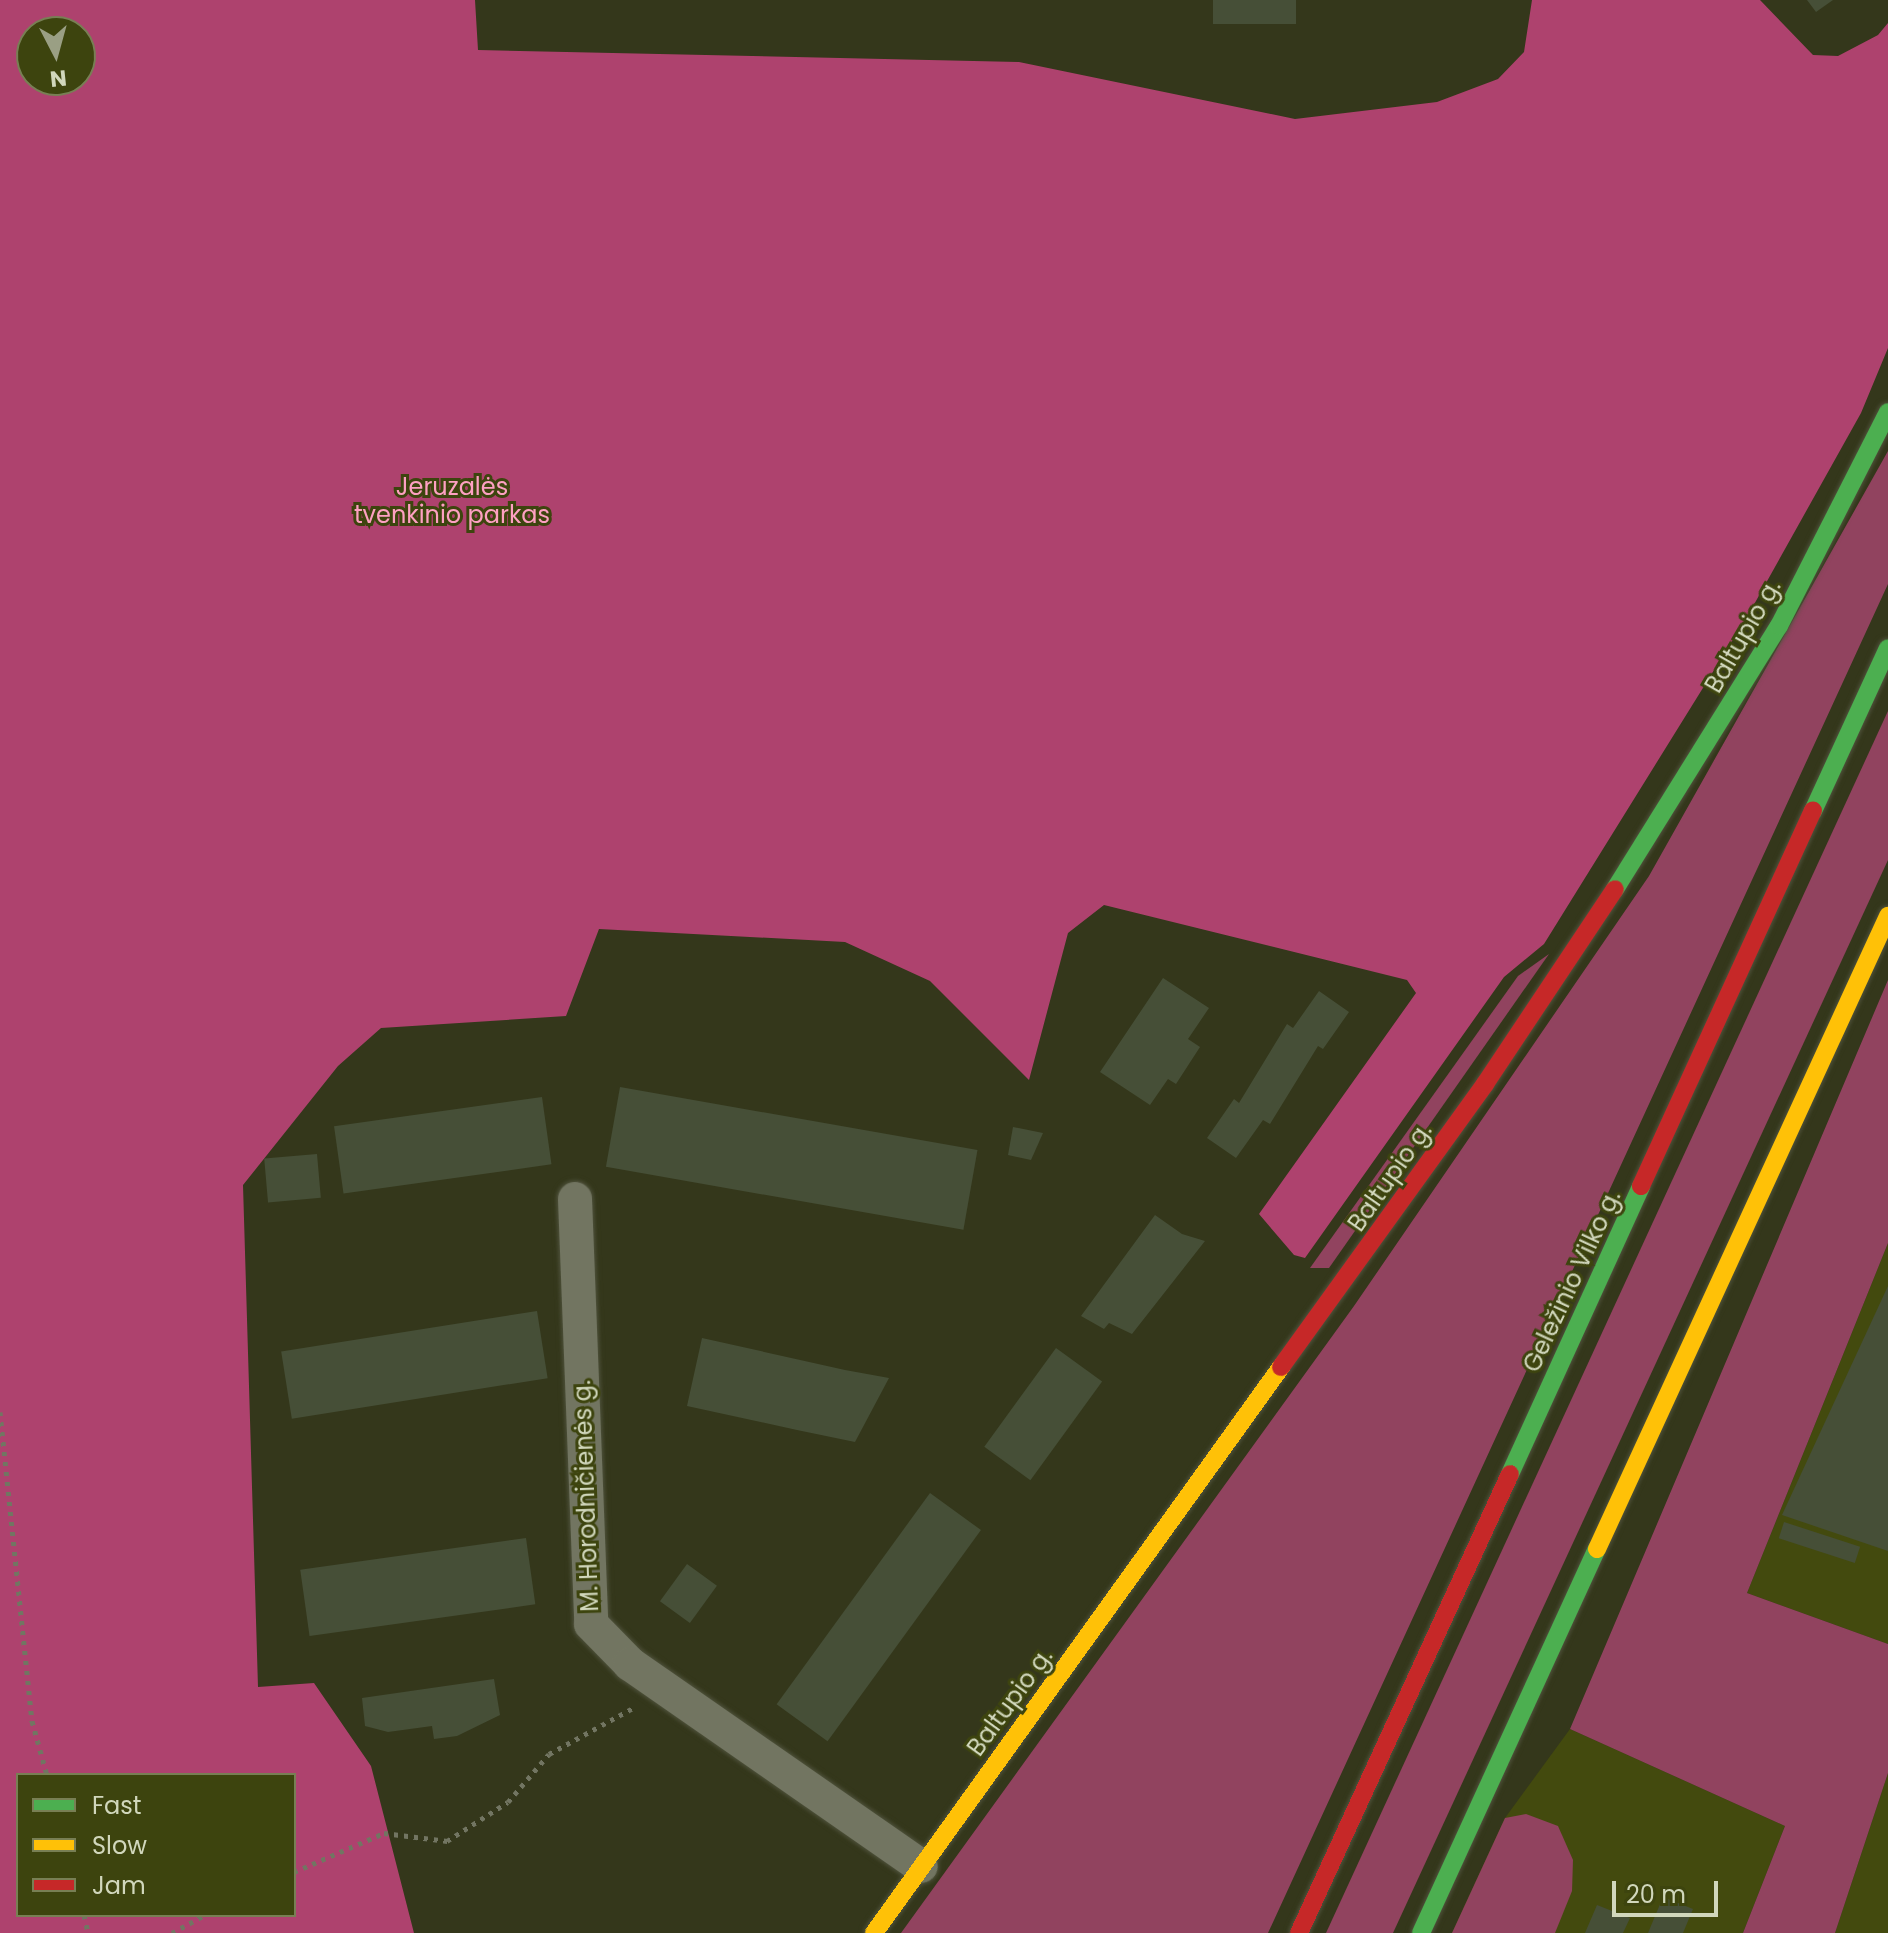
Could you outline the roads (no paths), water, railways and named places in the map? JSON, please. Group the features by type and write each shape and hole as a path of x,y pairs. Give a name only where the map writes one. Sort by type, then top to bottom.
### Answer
{"main road":[{"name":"Baltupio g.","path":"874,1933 1528,1021 1677,795 1779,626 1888,412"},
{"name":"Geležinio Vilko g.","path":"1299,1933 1888,648"},
{"path":"1421,1933 1888,916"}],"street":[{"name":"M. Horodničienės g.","path":"575,1199 591,1624 630,1664 921,1866"}],"park label":[{"name":"Jeruzalės tvenkinio parkas","path":"452,501"}]}
